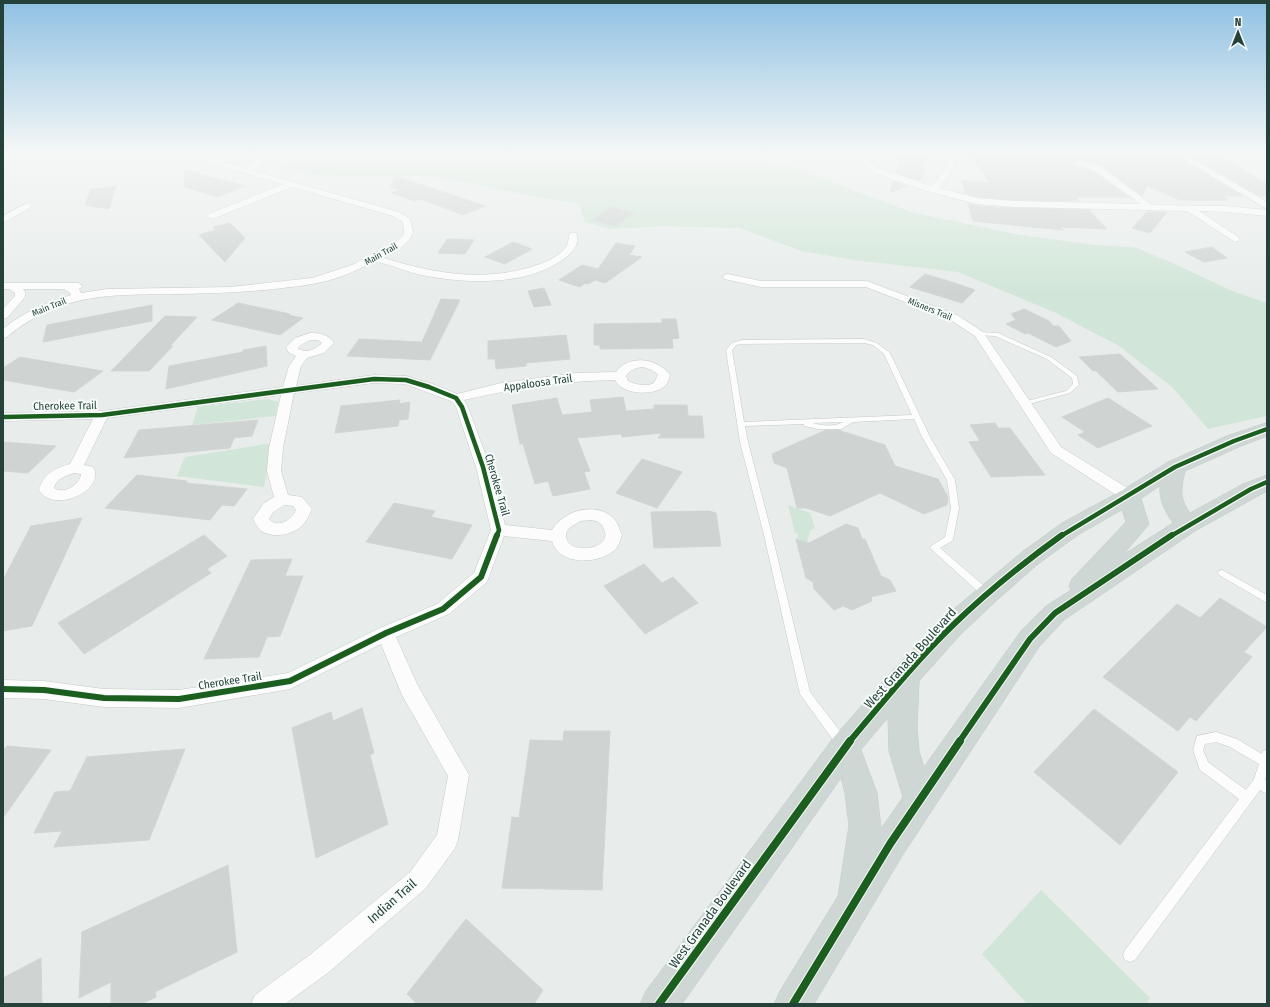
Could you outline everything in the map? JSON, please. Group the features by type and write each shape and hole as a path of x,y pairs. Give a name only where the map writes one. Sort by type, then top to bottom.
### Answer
{"main road":[{"name":"West Granada Boulevard","path":"659,1004 845,747 950,627 1030,558 1070,529 1129,496 1175,467 1234,441 1267,429"},
{"path":"1175,467 1169,494 1174,507 1187,525"},
{"path":"1055,613 1187,525 1251,489 1267,482"},
{"path":"793,1004 890,844 1030,639 1138,524 1129,496"},
{"path":"905,677 902,728 904,751 920,800"},
{"path":"845,747 861,793 865,826 854,904"}],"street":[{"path":"212,216 254,199"},
{"name":"Main Trail","path":"68,287 222,284 245,287 278,286 312,281 353,269 397,246 408,237 410,232 409,225 403,217 344,199"},
{"path":"972,199 1016,204 1226,209 1267,213"},
{"path":"1139,199 1151,208"},
{"path":"1255,199 1267,206"},
{"path":"3,220 27,206"},
{"path":"1190,208 1234,239"},
{"path":"375,258 414,270 451,278 492,278 519,274 548,264 564,255 572,246 573,235"},
{"name":"Misners Trail","path":"728,277 760,284 867,284 953,317 978,334 1056,450 1129,496"},
{"path":"8,286 68,287"},
{"name":"Main Trail","path":"3,316 20,297 20,292 8,286"},
{"name":"Main Trail","path":"68,287 75,291 77,297"},
{"name":"Main Trail","path":"3,335 29,315 46,306 77,297 107,292 230,290 245,287"},
{"path":"282,499 274,471 276,448 288,391 295,366 302,355"},
{"name":"Appaloosa Trail","path":"456,398 501,387 575,377 620,376"},
{"name":"Cherokee Trail","path":"3,417 102,415 374,379 406,380 429,387 456,398 462,407 483,467 499,530 481,577 442,609 386,633 290,681 179,699 104,698 44,690 3,689"},
{"path":"75,468 102,415"},
{"path":"499,530 558,536"},
{"name":"Indian Trail","path":"264,1004 320,963 418,880 447,840 458,775 409,689 386,633"}],"lane":[{"path":"978,334 996,334 1042,355 1067,370 1075,377 1076,385 1068,392 1025,403"},
{"path":"845,747 805,694 768,535 744,442 729,350 734,344 742,342 765,341 864,341 875,344 887,353 916,417 952,480 955,508 949,539 934,548 987,594"},
{"path":"742,424 800,422 818,427 841,427 851,420 916,417"},
{"path":"1222,573 1267,599"},
{"path":"1130,955 1247,798 1263,785 1266,759 1233,743 1216,737 1201,740 1198,750 1204,766 1247,798"}],"green space":[{"path":"549,199 876,199 914,213 1021,235 1094,245 1134,247 1232,291 1267,303 1267,416 1208,429 1172,387 1119,346 1056,313 958,272 854,260 801,251 740,228 662,226 610,229 585,222 579,204"},
{"path":"268,399 278,402 276,416 192,425 198,407"},
{"path":"273,443 264,487 177,476 185,457"},
{"path":"788,505 810,513 815,528 810,531 807,542 797,539 798,534 795,533"},
{"path":"1041,890 1150,998 1146,1004 1027,1004 982,954"}],"building":[{"path":"87,199 112,199 109,209 85,205"},
{"path":"409,199 464,199 485,206 463,215 421,199 415,201"},
{"path":"1002,199 1077,199 1079,201"},
{"path":"1178,199 1228,200 1180,200"},
{"path":"968,203 977,206 1089,210 1107,229 1060,227 1063,230 973,221"},
{"path":"612,207 634,213 615,226 592,220"},
{"path":"1147,212 1167,212 1150,233 1132,228"},
{"path":"230,223 245,238 225,262 199,235 216,230 213,227"},
{"path":"447,239 474,240 465,254 438,253"},
{"path":"513,242 532,249 505,264 485,257"},
{"path":"616,243 635,246 629,255 642,257 605,283 595,280 588,284 585,283 580,287 559,280 582,265 598,269"},
{"path":"1212,247 1227,258 1204,262 1185,252"},
{"path":"925,274 975,290 962,303 910,287"},
{"path":"544,288 551,305 534,307 528,291"},
{"path":"441,299 460,300 430,360 347,356 359,339 422,342"},
{"path":"238,303 303,318 280,335 212,320"},
{"path":"152,305 152,321 43,342 47,325"},
{"path":"1024,309 1049,321 1053,326 1059,326 1071,341 1056,347 1006,324 1016,320 1011,314"},
{"path":"165,316 197,317 170,346 173,346 149,371 111,371"},
{"path":"662,319 676,319 679,338 672,339 673,348 600,349 600,345 594,345 594,324 662,323"},
{"path":"566,335 570,359 526,363 526,366 496,369 495,359 488,359 488,341"},
{"path":"266,346 267,366 166,389 169,366 243,352 243,350"},
{"path":"1120,354 1158,389 1118,392 1079,357"},
{"path":"20,357 103,371 74,392 3,380 3,368"},
{"path":"623,397 626,411 654,409 654,405 687,405 688,416 702,416 704,438 658,438 662,433 622,437 621,434 577,438 590,471 584,472 590,489 553,496 548,481 535,484 523,444 520,444 512,405 557,398 562,415 592,412 590,400"},
{"path":"1108,398 1152,426 1098,448 1078,435 1085,432 1062,417"},
{"path":"400,400 399,404 410,402 408,419 399,420 398,426 335,433 341,406"},
{"path":"258,420 252,436 234,438 230,448 124,458 139,430"},
{"path":"995,423 998,428 1010,428 1045,475 991,477 969,442 980,441 970,425"},
{"path":"826,430 838,430 885,445 895,466 938,479 948,497 947,505 924,514 880,493 830,516 806,508 797,508 787,468 774,463 772,454"},
{"path":"3,442 56,446 28,473 3,471"},
{"path":"642,459 682,472 657,508 616,493"},
{"path":"137,475 187,481 186,483 247,489 234,506 222,505 210,520 105,508"},
{"path":"394,503 435,511 431,517 472,525 452,559 366,542"},
{"path":"709,511 716,513 721,546 654,548 651,512"},
{"path":"82,518 32,626 3,631 3,580 31,526"},
{"path":"846,524 858,528 862,539 865,539 881,576 890,580 896,591 871,597 872,601 852,610 843,606 834,610 814,589 813,582 806,578 796,539 809,543"},
{"path":"204,535 227,556 207,569 211,573 84,654 58,623"},
{"path":"292,559 285,576 303,576 280,636 267,637 259,657 204,659 251,560"},
{"path":"644,564 662,583 673,577 698,603 645,634 604,586"},
{"path":"1220,598 1267,627 1244,652 1252,657 1196,721 1190,717 1178,731 1103,677 1177,604 1200,618"},
{"path":"362,708 374,753 370,755 388,824 316,858 292,728 331,712 333,721"},
{"path":"1094,709 1178,772 1120,845 1034,772"},
{"path":"564,731 610,731 602,890 502,888 512,817 519,818 530,740 563,741"},
{"path":"7,746 51,750 3,818 3,751"},
{"path":"185,749 149,840 54,847 62,831 34,833 55,792 70,791 87,757"},
{"path":"228,865 237,952 155,992 156,997 142,1004 111,1004 111,982 79,998 82,932"},
{"path":"466,919 543,990 534,1004 417,1004 407,994"},
{"path":"41,958 42,1004 3,1004 3,978"}],"cycle path":[{"path":"3,417 102,415 374,379 406,380 429,387 456,398 462,407 483,467 499,530 481,577 443,609 386,633 290,681 179,699 104,698 44,690 3,689"},
{"path":"659,1004 845,747 905,677 951,627 1030,558 1070,529 1129,496 1175,467 1234,441 1267,429"},
{"path":"793,1004 890,844 1030,639 1055,613 1187,525 1251,489 1267,482"}]}
